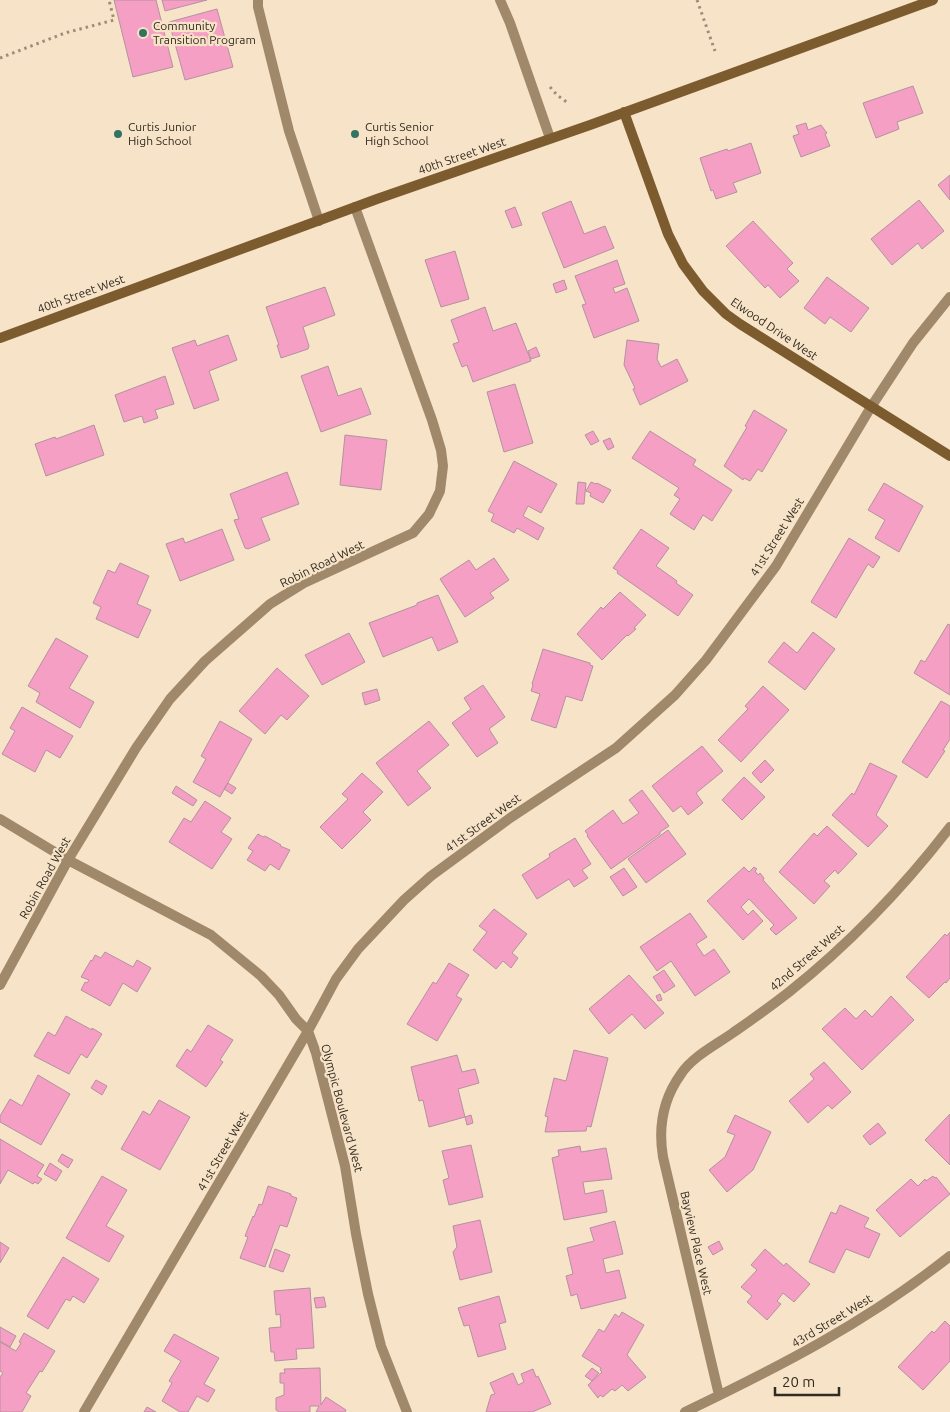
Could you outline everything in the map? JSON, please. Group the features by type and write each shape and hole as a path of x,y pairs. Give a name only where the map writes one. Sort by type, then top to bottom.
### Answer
{"street":[{"path":"258,0 258,7 289,132 319,220"},
{"path":"500,0 510,23 550,138"},
{"name":"40th Street West","path":"0,338 319,220 933,0"},
{"name":"Elwood Drive West","path":"624,112 668,234 683,264 703,291 726,314 740,324 950,456"},
{"name":"Robin Road West","path":"0,984 68,860 136,748 170,699 205,661 270,604 304,583 413,533 429,514 440,491 443,466 441,450 432,420 355,207"},
{"name":"41st Street West","path":"84,1412 308,1031 336,979 358,949 404,900 431,876 510,818 616,748 675,695 706,660 776,566 871,407 913,343 950,297"},
{"name":"Olympic Boulevard West","path":"0,819 68,860 211,935 261,976 279,996 296,1020 308,1031 316,1053 345,1166 356,1234 381,1346 407,1412"},
{"name":"42nd Street West","path":"668,1095 681,1073 698,1056 789,992 866,923 902,885 950,827"},
{"name":"Bayview Place West","path":"668,1095 662,1117 660,1141 719,1395"},
{"name":"43rd Street West","path":"719,1395 798,1356 847,1328 894,1297 950,1256"},
{"path":"684,1412 719,1395"}],"path":[{"path":"0,58 65,33 114,20 109,0"},
{"path":"697,0 715,51"}],"building":[{"name":"Community Transition Program","path":"114,0 156,0 173,67 133,77"},
{"path":"162,0 207,0 165,11"},
{"path":"217,9 233,67 185,80 169,22"},
{"path":"913,86 923,113 897,122 899,129 876,138 863,103"},
{"path":"806,123 808,130 821,125 827,133 825,134 830,146 801,157 793,136 799,134 796,126"},
{"path":"751,143 761,173 733,183 737,192 716,199 713,190 711,191 700,158"},
{"path":"950,175 950,200 938,185"},
{"path":"919,200 944,231 922,249 918,243 892,265 871,239"},
{"path":"571,201 584,234 605,226 614,248 564,268 542,213"},
{"path":"515,207 522,225 512,228 505,211"},
{"path":"753,221 793,263 787,269 799,281 780,298 768,285 765,288 726,246"},
{"path":"455,251 469,299 441,307 425,260"},
{"path":"617,260 625,284 613,288 615,293 627,288 639,321 594,338 582,305 586,304 575,276"},
{"path":"827,277 869,308 851,332 830,317 825,324 804,308"},
{"path":"564,280 567,289 556,293 553,284"},
{"path":"325,287 335,315 303,327 309,346 308,349 281,358 277,345 279,345 266,307"},
{"path":"485,307 493,331 516,323 531,361 473,382 467,365 462,367 453,344 459,342 451,320"},
{"path":"228,335 237,360 209,371 219,400 194,409 172,348 195,340 197,346"},
{"path":"627,340 659,344 657,359 661,367 677,359 688,381 640,405 633,389 635,388 624,365"},
{"path":"536,347 540,356 531,359 528,351"},
{"path":"328,366 338,396 361,388 371,414 321,432 301,376"},
{"path":"165,376 174,404 155,410 158,418 144,423 142,416 124,422 115,395"},
{"path":"515,384 533,443 504,452 487,392"},
{"path":"754,410 787,430 762,472 758,469 750,481 744,478 743,480 724,466 747,427 745,426"},
{"path":"94,425 104,455 46,476 35,444 55,437 56,439"},
{"path":"593,431 599,441 591,445 585,435"},
{"path":"650,431 696,460 693,465 732,490 712,521 703,515 694,530 670,514 680,499 674,495 679,488 632,458"},
{"path":"345,435 387,440 381,490 340,485"},
{"path":"610,438 614,447 608,450 603,441"},
{"path":"514,461 557,484 541,513 528,506 523,516 544,528 538,540 517,528 514,533 491,521 494,514 488,511"},
{"path":"287,472 299,504 261,518 270,540 248,549 245,548 234,520 239,519 230,494"},
{"path":"578,482 586,483 584,504 576,504"},
{"path":"591,482 611,490 603,503 590,496 591,493 586,491"},
{"path":"884,483 923,506 899,552 875,538 885,520 868,510"},
{"path":"222,529 234,560 180,581 166,544 183,538 185,543"},
{"path":"641,529 669,548 656,566 693,595 678,616 617,573 618,571 613,568"},
{"path":"849,538 880,557 873,568 868,564 836,618 811,602"},
{"path":"494,558 509,580 490,593 494,598 465,617 440,579 469,560 476,570"},
{"path":"120,563 149,576 137,604 151,610 138,638 96,619 101,607 93,603 108,570 115,573"},
{"path":"620,592 646,615 634,628 636,629 627,635 602,660 577,634 601,607 603,609"},
{"path":"438,595 458,642 438,651 432,637 383,657 369,623"},
{"path":"948,624 950,625 950,695 914,673 921,660 925,662"},
{"path":"813,632 835,649 805,690 768,662 784,642 797,653"},
{"path":"349,633 365,662 322,685 305,655"},
{"path":"56,638 88,656 69,688 94,702 80,728 36,702 40,693 28,686"},
{"path":"543,649 590,663 593,666 582,701 566,696 556,728 531,720 540,694 531,691 532,684"},
{"path":"277,668 309,696 287,720 281,715 265,734 239,711"},
{"path":"483,685 505,717 489,729 498,743 477,757 452,723 471,709 464,698"},
{"path":"763,686 789,710 741,762 718,740 748,709 745,706"},
{"path":"377,689 380,700 365,705 362,693"},
{"path":"941,701 950,706 950,739 943,750 945,751 927,778 902,762"},
{"path":"22,707 73,736 60,758 46,750 35,772 2,754 15,731 10,728"},
{"path":"220,721 252,739 220,797 193,782 206,759 201,756"},
{"path":"429,721 449,745 417,771 431,788 408,806 376,763"},
{"path":"702,746 723,771 696,793 703,803 688,815 681,806 673,812 652,786"},
{"path":"765,760 774,770 761,783 752,773"},
{"path":"870,763 897,776 876,815 888,826 868,847 832,815 852,793 854,795"},
{"path":"362,773 383,792 363,812 371,820 342,849 320,827 348,799 342,794"},
{"path":"744,777 765,797 742,820 722,800"},
{"path":"228,783 236,788 232,794 224,789"},
{"path":"176,786 197,800 193,806 172,793"},
{"path":"642,790 669,826 611,869 585,831 613,810 623,824 639,813 629,800"},
{"path":"205,801 231,818 221,832 232,839 212,869 169,842 184,818 191,822"},
{"path":"827,826 857,854 838,874 835,870 824,881 830,886 814,904 779,872 814,833 817,836"},
{"path":"668,830 686,854 646,883 628,859"},
{"path":"258,834 290,850 279,870 270,864 265,871 247,860 253,851 248,848"},
{"path":"575,838 591,864 582,870 588,878 574,887 569,879 537,899 522,875 550,857 549,854"},
{"path":"744,867 749,872 754,867 757,869 755,871 758,875 760,873 764,878 763,880 797,918 776,935 770,929 774,925 749,899 741,907 748,915 753,910 763,921 743,940 707,901"},
{"path":"624,868 637,887 623,896 610,877"},
{"path":"494,909 527,934 512,953 518,958 511,968 503,961 496,969 473,950 487,932 479,926"},
{"path":"690,913 707,937 696,944 704,956 714,949 730,972 695,996 671,961 657,971 640,947"},
{"path":"950,932 950,978 929,998 906,977 945,934 947,936"},
{"path":"105,952 133,967 137,960 151,968 137,992 123,983 110,1006 81,990 85,982 87,983 89,980 81,977 91,960 95,955 101,958"},
{"path":"449,963 469,975 456,996 462,999 437,1041 407,1024 433,982 436,984"},
{"path":"664,970 675,986 664,993 653,977"},
{"path":"629,975 664,1013 645,1029 632,1014 609,1034 589,1009"},
{"path":"660,994 662,1000 658,1001 656,996"},
{"path":"891,996 914,1020 862,1070 822,1029 845,1008 856,1019 865,1010 872,1017"},
{"path":"66,1016 102,1034 87,1058 81,1054 69,1074 34,1056 48,1032 55,1036"},
{"path":"208,1025 233,1040 220,1060 223,1062 206,1087 176,1066 187,1049 191,1052"},
{"path":"574,1050 608,1058 591,1127 587,1126 586,1131 545,1132 548,1117 545,1116 554,1078 566,1081"},
{"path":"457,1055 462,1072 475,1069 479,1083 458,1089 465,1117 429,1127 423,1100 419,1101 411,1067"},
{"path":"824,1062 851,1092 832,1109 828,1105 808,1123 789,1101 814,1079 810,1074"},
{"path":"38,1075 70,1094 41,1145 0,1122 0,1116 10,1099 22,1106"},
{"path":"96,1080 107,1086 102,1095 91,1088"},
{"path":"159,1100 190,1117 160,1170 121,1149 143,1111 150,1115"},
{"path":"950,1114 950,1165 925,1140"},
{"path":"471,1115 473,1123 467,1125 465,1117"},
{"path":"735,1115 771,1132 753,1170 727,1192 709,1170 725,1157 735,1135 727,1132"},
{"path":"878,1123 886,1133 870,1145 863,1136"},
{"path":"0,1139 44,1165 37,1176 42,1179 38,1184 35,1182 33,1184 8,1170 0,1184"},
{"path":"471,1145 483,1197 449,1205 443,1180 449,1178 442,1151"},
{"path":"580,1146 581,1152 606,1148 612,1179 583,1182 585,1194 603,1190 607,1212 564,1220 552,1158 559,1156 558,1150"},
{"path":"62,1154 73,1160 68,1168 58,1161"},
{"path":"50,1163 62,1171 56,1181 44,1174"},
{"path":"102,1176 127,1190 106,1226 124,1236 109,1262 66,1238"},
{"path":"933,1176 950,1194 900,1237 876,1210 911,1179 918,1186 925,1179 926,1181"},
{"path":"268,1186 297,1198 287,1227 280,1225 265,1267 240,1258 248,1237 245,1236 259,1204 262,1205"},
{"path":"840,1205 869,1218 864,1227 880,1234 869,1258 846,1249 834,1273 809,1262 831,1212 836,1214"},
{"path":"480,1220 492,1272 460,1280 453,1252 457,1247 453,1226"},
{"path":"615,1221 623,1254 603,1259 606,1273 619,1270 626,1298 581,1309 577,1294 571,1296 566,1276 573,1274 567,1248 594,1241 590,1228"},
{"path":"719,1241 723,1249 713,1255 708,1247"},
{"path":"0,1242 9,1248 0,1263"},
{"path":"275,1249 290,1255 283,1272 269,1267"},
{"path":"765,1249 784,1266 786,1263 810,1284 794,1302 783,1293 777,1301 781,1304 767,1320 747,1302 752,1296 741,1287 757,1270 751,1265"},
{"path":"63,1257 99,1279 84,1303 73,1296 70,1301 66,1299 48,1329 27,1316"},
{"path":"310,1288 314,1348 296,1349 297,1359 275,1361 274,1352 271,1352 269,1328 281,1327 280,1314 276,1315 274,1291"},
{"path":"499,1296 506,1322 499,1324 506,1349 478,1357 469,1325 464,1326 458,1308"},
{"path":"324,1297 326,1307 316,1308 314,1298"},
{"path":"622,1312 644,1325 627,1355 646,1377 628,1391 622,1385 615,1391 612,1389 603,1397 600,1395 598,1398 588,1385 602,1372 601,1368 582,1356 599,1329 604,1332 615,1314 619,1317"},
{"path":"945,1321 950,1326 950,1361 923,1390 898,1367 932,1331 934,1333"},
{"path":"0,1327 16,1336 10,1347 0,1341"},
{"path":"24,1333 55,1351 26,1393 31,1396 22,1412 0,1412 0,1377 3,1373 0,1371 0,1342 16,1351"},
{"path":"174,1334 219,1358 204,1384 215,1390 208,1402 197,1396 188,1412 180,1412 162,1401 172,1383 169,1381 181,1361 164,1351"},
{"path":"320,1368 321,1405 326,1397 346,1410 345,1412 316,1412 319,1406 310,1406 310,1412 279,1412 276,1410 276,1398 284,1395 284,1383 280,1383 280,1373 285,1373 284,1369"},
{"path":"592,1368 599,1373 592,1381 585,1376"},
{"path":"533,1369 551,1404 532,1412 486,1412 491,1395 495,1394 490,1383 513,1373 518,1385 524,1382 521,1374"},
{"path":"147,1407 156,1412 144,1412"}],"place":[{"name":"Community Transition Program","path":"143,33"},
{"name":"Curtis Junior High School","path":"118,134"},
{"name":"Curtis Senior High School","path":"355,134"}]}
